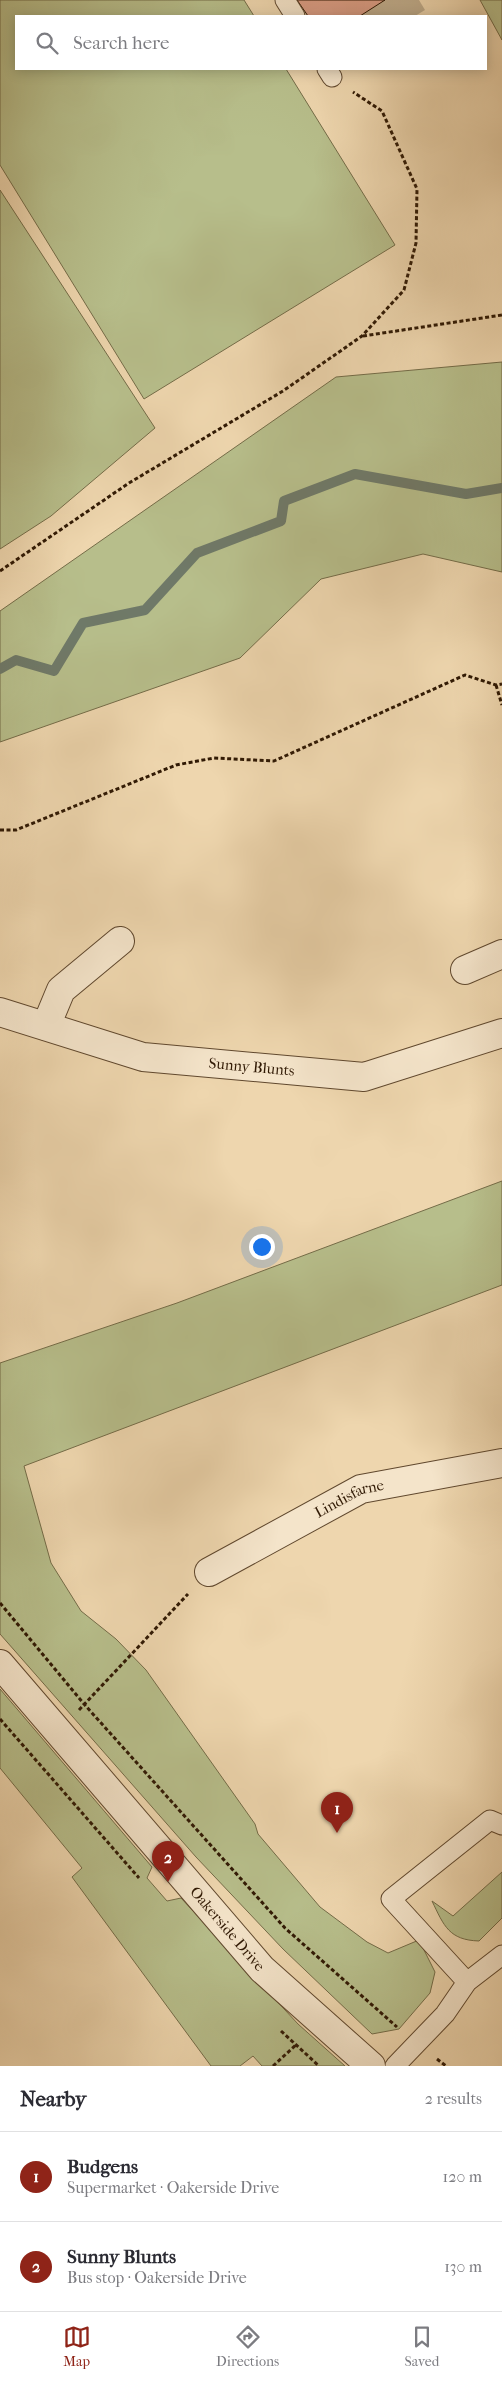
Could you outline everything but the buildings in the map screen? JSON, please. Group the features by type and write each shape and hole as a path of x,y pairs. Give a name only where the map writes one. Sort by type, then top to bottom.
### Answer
{"street":[{"path":"46,1026 62,990 120,941"},
{"path":"465,970 502,954"},
{"name":"Sunny Blunts","path":"0,1012 143,1057 364,1076 502,1033"},
{"name":"Lindisfarne","path":"209,1572 361,1489 502,1463"},
{"name":"Oakerside Drive","path":"0,1664 262,1968 371,2066"}],"lane":[{"path":"286,0 294,15"},
{"path":"467,1982 391,1899 490,1820 502,1825"},
{"path":"395,2066 445,2014 467,1982 502,1955"}],"path":[{"path":"0,571 129,483 283,391 362,336 404,290 416,243 417,190 382,111 329,73"},
{"path":"362,336 502,315"},
{"path":"0,830 16,830 176,766 214,758 274,761 465,675 496,685 502,684"},
{"path":"496,685 502,705"},
{"path":"58,1732 209,1572"},
{"path":"0,1603 84,1704 285,1928 398,2029"},
{"path":"432,2056 446,2066"}],"green space":[{"path":"0,0 244,0 253,15 15,15 15,70 287,70 395,245 144,399 0,165"},
{"path":"480,0 502,0 502,40"},
{"path":"0,190 155,428 51,516 0,549"},
{"path":"502,362 502,572 423,554 321,579 240,658 0,742 0,611 336,377"},
{"path":"502,1181 502,1285 24,1466 51,1563 81,1611 116,1639 146,1670 255,1824 258,1834 320,1907 367,1942 388,1953 419,1940 435,1972 430,1993 399,2029 372,2034 283,1949 196,1857 0,1634 0,1363 177,1303"},
{"path":"0,1689 152,1867 147,1878 167,1901 181,1898 298,2024 345,2066 262,2066 253,2056 240,2066 211,2066 72,1877 82,1868 0,1768"},
{"path":"502,1872 502,1918 479,1941 461,1938 449,1930 440,1918 432,1901 453,1916"}],"waterway":[{"path":"0,669 16,660 54,671 83,623 145,610 197,553 281,521 284,501 355,474 466,494 502,488"}],"place":[{"name":"Budgens","path":"337,1833"},
{"name":"Sunny Blunts","path":"168,1882"}]}
